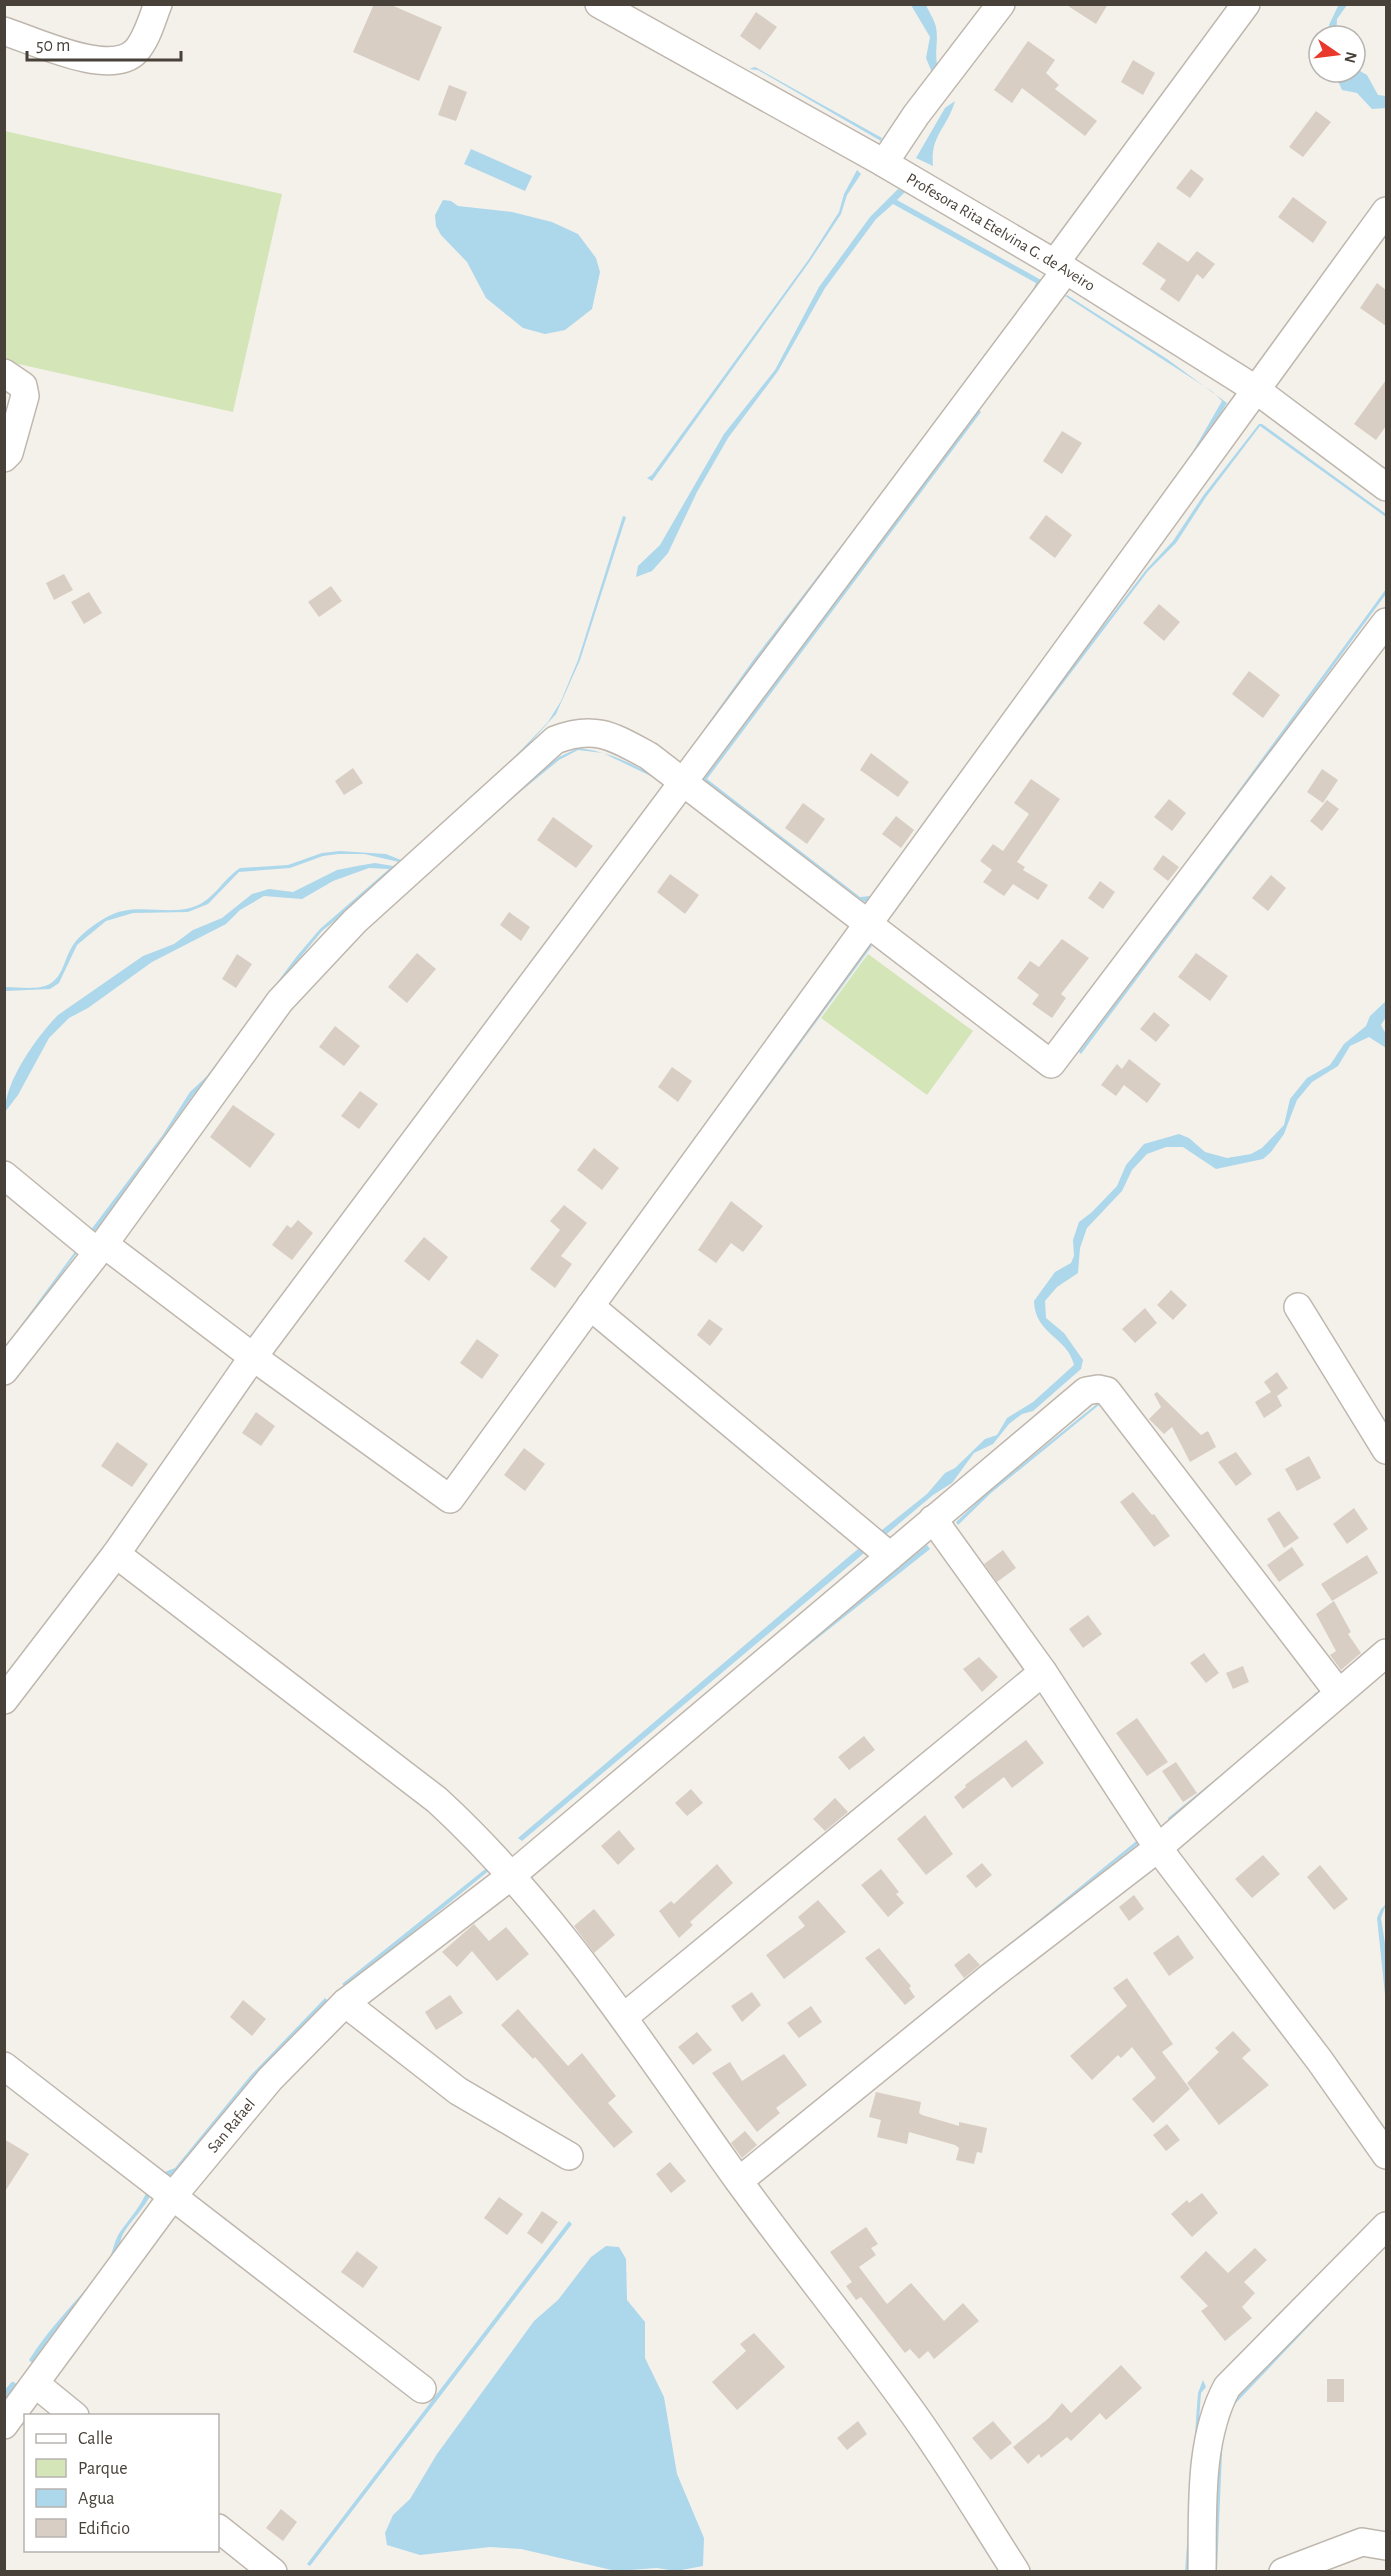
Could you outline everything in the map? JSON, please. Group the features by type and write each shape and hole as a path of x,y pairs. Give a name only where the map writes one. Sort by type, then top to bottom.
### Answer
{"street":[{"path":"4,31 88,58 105,62 120,61 136,51 158,4"},
{"name":"Profesora Rita Etelvina G. de Aveiro","path":"599,4 885,163 1061,266 1255,389 1386,487"},
{"path":"885,163 916,115 1001,4"},
{"path":"4,1700 116,1554 253,1357 684,782 1061,266 1246,4"},
{"path":"4,1175 100,1248 450,1499 1386,211"},
{"path":"4,374 23,386 25,396 9,453 4,458"},
{"path":"4,1371 100,1248 280,1001 355,921 555,740 573,733 596,732 615,737 650,756 1052,1064 1386,622"},
{"path":"590,1306 890,1556"},
{"path":"1298,1307 1386,1450"},
{"name":"San Rafael","path":"4,2425 37,2385 172,2197 270,2079 345,2002 511,1876 1086,1391 1098,1389 1107,1391 1338,1692"},
{"path":"933,1519 1043,1672 1158,1848 1320,2061 1386,2155"},
{"path":"116,1554 437,1800 469,1829 511,1876 624,2017 739,2181 908,2407 1016,2571"},
{"path":"739,2181 989,1978 1158,1848 1386,1653"},
{"path":"624,2017 1043,1672"},
{"path":"345,2002 458,2091 570,2156"},
{"path":"4,2066 422,2389"},
{"path":"1202,2571 1208,2442 1215,2409 1227,2387 1386,2226"},
{"path":"37,2385 74,2414"},
{"path":"219,2529 273,2571"},
{"path":"1283,2571 1362,2542 1386,2546"}],"green space":[{"path":"5,131 282,194 233,412 5,361"},
{"path":"868,954 973,1031 927,1095 821,1018"}],"water":[{"path":"1339,4 1347,5 1337,19 1337,24 1329,24"},
{"path":"911,5 926,5 935,24 936,60 939,71 933,75 926,58 930,37"},
{"path":"755,67 882,138 881,141 758,70 749,69"},
{"path":"1367,75 1378,95 1386,96 1386,108 1372,109 1357,93 1342,90 1339,84 1367,84"},
{"path":"955,101 934,147 933,166 916,158 945,108"},
{"path":"471,149 532,176 525,191 464,164"},
{"path":"857,170 861,174 847,195 841,214 810,261 652,481 647,478 652,475 809,259 839,212 844,194"},
{"path":"898,189 905,192 897,200 1041,280 1028,309 680,763 754,659 1025,307 1036,283 893,204 876,219 825,288 778,371 728,438 697,492 668,553 652,571 636,577 638,566 660,545 724,434 775,370 819,287 870,217"},
{"path":"443,200 451,201 458,206 512,212 552,222 578,234 596,258 600,272 592,309 565,330 545,334 523,328 486,298 467,262 441,235 436,226 435,215"},
{"path":"1067,295 1167,359 1204,386 1065,296"},
{"path":"1216,395 1227,403 1175,487 1173,486 1222,401"},
{"path":"979,410 981,412 707,779 860,897 871,896 1092,595 1098,582 1102,587 891,876 868,901 864,902 703,780"},
{"path":"1259,424 1386,514 1386,517 1260,426 1206,497 1176,543 1148,571 998,769 892,916 890,915 995,767 1146,570 1173,541 1203,496"},
{"path":"623,516 626,517 580,660 556,714 490,787 479,794 548,722 561,701 578,660"},
{"path":"1386,589 1386,594 1059,1040 1057,1039"},
{"path":"1386,641 1386,645 1081,1054 1079,1052"},
{"path":"578,748 603,753 578,750 559,760 383,913 518,789 559,757"},
{"path":"603,753 635,766 667,784"},
{"path":"422,843 369,893 322,931 279,983 205,1085 194,1094 98,1228 92,1233 90,1231 162,1136 190,1092 207,1076 297,956 320,929 389,869 369,868 333,881 302,899 264,896 240,910 226,924 152,962 88,1008 69,1018 49,1038 18,1095 5,1112 6,1100 16,1074 32,1047 50,1024 58,1015 143,956 174,944 193,930 222,918 252,894 269,889 293,892 337,870 375,863 393,866 399,862 364,854 338,854 323,856 290,868 239,872 208,904 188,912 133,913 106,921 77,945 59,983 50,989 5,991 5,987 32,988 48,985 62,970 76,941 105,918 126,910 190,908 205,901 240,868 288,865 322,853 340,851 386,854 401,860"},
{"path":"869,944 872,946 615,1296 613,1295"},
{"path":"1386,1001 1386,1017 1381,1025 1386,1034 1386,1048 1369,1037 1350,1046 1338,1066 1312,1082 1297,1100 1284,1134 1263,1159 1216,1169 1183,1147 1166,1147 1147,1154 1132,1170 1122,1191 1087,1228 1080,1248 1078,1273 1057,1287 1045,1301 1046,1318 1064,1333 1083,1360 1081,1369 1033,1411 1022,1414 1009,1424 993,1444 974,1453 952,1483 933,1495 522,1841 518,1838 852,1554 927,1494 945,1473 955,1468 985,1439 997,1435 1007,1418 1033,1402 1074,1365 1065,1348 1040,1321 1034,1301 1055,1272 1071,1263 1074,1256 1073,1240 1079,1222 1117,1186 1126,1165 1144,1144 1179,1134 1189,1138 1205,1152 1227,1158 1251,1154 1262,1148 1284,1125 1290,1099 1307,1078 1330,1065 1344,1044 1366,1026 1370,1016"},
{"path":"77,1249 79,1250 5,1351 5,1347"},
{"path":"1098,1403 1099,1405 991,1493 958,1525 956,1522 988,1492"},
{"path":"927,1545 930,1549 635,1783 633,1781"},
{"path":"1316,1692 1316,1698 1305,1710 1169,1821 1168,1818 1303,1708"},
{"path":"1145,1834 1147,1837 989,1961"},
{"path":"494,1862 496,1865 346,1987 342,1984"},
{"path":"1386,1904 1381,1918 1386,1950 1386,2004 1377,1918"},
{"path":"325,1998 329,2002 293,2035 164,2184 157,2175 175,2168 251,2075"},
{"path":"148,2189 152,2192 149,2198 123,2234 117,2251 32,2363 29,2360 47,2335 108,2262 118,2236"},
{"path":"569,2221 572,2224 310,2566 307,2564"},
{"path":"1386,2241 1386,2245 1233,2406 1231,2404"},
{"path":"606,2246 619,2247 626,2259 627,2300 645,2322 645,2358 664,2397 677,2474 704,2538 703,2566 676,2571 657,2568 616,2571 521,2549 490,2547 420,2555 387,2545 385,2533 393,2515 410,2499 437,2454 534,2321 558,2300 591,2257"},
{"path":"1203,2380 1206,2387 1201,2393 1188,2571 1185,2572 1198,2393"},
{"path":"1223,2429 1217,2571 1215,2572 1217,2494"}],"building":[{"path":"374,4 389,4 442,27 419,81 353,52"},
{"path":"1065,4 1108,4 1096,24"},
{"path":"756,12 777,27 760,50 740,36"},
{"path":"1028,41 1055,60 1046,73 1059,85 1055,89 1097,121 1085,136 1022,88 1012,103 994,90"},
{"path":"1133,60 1155,73 1143,95 1121,82"},
{"path":"449,85 467,92 456,121 438,115"},
{"path":"1316,111 1331,122 1303,157 1289,147"},
{"path":"1191,169 1204,179 1190,198 1176,188"},
{"path":"1293,197 1327,222 1313,243 1278,217"},
{"path":"1158,242 1188,262 1197,251 1215,264 1203,279 1197,274 1179,302 1160,289 1166,280 1142,264"},
{"path":"1377,283 1386,290 1386,326 1360,308"},
{"path":"1386,380 1386,426 1376,440 1354,424"},
{"path":"1062,431 1082,443 1062,474 1043,461"},
{"path":"1046,515 1072,535 1055,558 1029,538"},
{"path":"64,574 73,590 54,600 46,583"},
{"path":"331,586 342,601 319,617 308,602"},
{"path":"89,592 102,613 84,624 71,602"},
{"path":"1159,604 1180,622 1164,641 1143,623"},
{"path":"1249,671 1280,695 1263,718 1232,694"},
{"path":"871,753 909,782 898,797 860,770"},
{"path":"353,768 363,783 344,795 335,781"},
{"path":"1322,769 1338,780 1323,803 1307,792"},
{"path":"1031,779 1060,799 1017,862 1025,867 1023,870 1048,885 1038,900 1013,884 1004,896 983,882 992,870 980,861 993,844 1003,851 1029,814 1014,803"},
{"path":"1169,799 1186,813 1172,831 1154,817"},
{"path":"1327,800 1339,809 1322,831 1310,821"},
{"path":"803,803 825,819 807,844 785,828"},
{"path":"896,816 914,830 901,848 882,834"},
{"path":"553,817 593,846 576,868 537,840"},
{"path":"1163,855 1179,867 1168,881 1153,869"},
{"path":"670,874 699,895 685,914 657,892"},
{"path":"1271,875 1286,888 1268,911 1252,898"},
{"path":"1100,881 1115,892 1103,909 1088,898"},
{"path":"509,912 530,927 521,941 500,925"},
{"path":"1062,939 1089,958 1061,994 1066,998 1052,1018 1032,1004 1039,995 1017,978 1030,961 1039,967"},
{"path":"417,953 436,969 407,1003 388,987"},
{"path":"1196,953 1228,976 1210,1001 1178,977"},
{"path":"237,954 252,964 236,988 222,979"},
{"path":"1154,1012 1170,1025 1156,1042 1140,1029"},
{"path":"335,1026 360,1046 344,1066 319,1047"},
{"path":"1129,1059 1161,1084 1147,1103 1124,1085 1116,1096 1101,1085 1117,1064 1122,1069"},
{"path":"672,1067 692,1081 678,1102 658,1087"},
{"path":"360,1091 378,1104 359,1129 341,1116"},
{"path":"233,1105 275,1134 250,1168 210,1137"},
{"path":"594,1148 619,1168 602,1190 577,1170"},
{"path":"731,1201 763,1226 743,1252 731,1243 716,1263 698,1250"},
{"path":"564,1205 587,1223 561,1256 572,1264 555,1288 530,1269 560,1230 550,1221"},
{"path":"298,1220 313,1233 292,1260 272,1245 287,1225 291,1228"},
{"path":"424,1237 448,1257 429,1281 404,1261"},
{"path":"1171,1290 1187,1305 1173,1320 1157,1305"},
{"path":"1145,1308 1157,1323 1135,1343 1122,1329"},
{"path":"709,1319 723,1329 710,1346 697,1335"},
{"path":"477,1339 499,1355 482,1379 460,1363"},
{"path":"1277,1372 1288,1388 1277,1396 1282,1406 1264,1418 1255,1402 1271,1392 1264,1382"},
{"path":"1157,1392 1201,1435 1208,1431 1216,1447 1190,1462 1172,1427 1164,1434 1149,1419 1161,1407 1154,1394"},
{"path":"256,1412 275,1426 261,1446 242,1433"},
{"path":"117,1442 148,1464 132,1487 101,1466"},
{"path":"524,1448 545,1464 525,1491 504,1475"},
{"path":"1236,1452 1252,1474 1236,1486 1218,1462"},
{"path":"1309,1456 1321,1478 1297,1491 1285,1469"},
{"path":"1133,1492 1152,1515 1154,1514 1170,1536 1154,1547 1120,1502"},
{"path":"1354,1508 1368,1529 1347,1544 1333,1524"},
{"path":"1279,1511 1299,1538 1284,1548 1267,1519"},
{"path":"1292,1547 1304,1565 1279,1582 1267,1565"},
{"path":"1003,1550 1016,1568 997,1582 984,1564"},
{"path":"1367,1555 1378,1573 1332,1601 1321,1584"},
{"path":"1334,1601 1351,1632 1348,1634 1361,1653 1341,1670 1330,1655 1336,1651 1316,1614"},
{"path":"1088,1615 1102,1634 1083,1648 1069,1629"},
{"path":"1204,1653 1219,1673 1206,1683 1190,1663"},
{"path":"979,1657 998,1677 982,1692 963,1669"},
{"path":"1243,1666 1249,1682 1233,1689 1226,1673"},
{"path":"1137,1718 1168,1762 1147,1776 1116,1733"},
{"path":"864,1736 875,1750 849,1770 838,1757"},
{"path":"1026,1740 1044,1763 1012,1788 1004,1777 963,1809 954,1797 966,1787 965,1785"},
{"path":"1176,1762 1197,1793 1183,1802 1162,1771"},
{"path":"691,1789 703,1803 687,1816 675,1803"},
{"path":"835,1798 848,1812 825,1831 813,1819"},
{"path":"925,1815 953,1854 926,1875 897,1839"},
{"path":"619,1830 635,1849 618,1865 601,1846"},
{"path":"1263,1855 1280,1874 1252,1898 1235,1879"},
{"path":"982,1863 992,1875 976,1888 966,1876"},
{"path":"717,1864 733,1883 690,1922 693,1925 679,1938 659,1911 671,1901 674,1904"},
{"path":"1320,1865 1348,1899 1334,1910 1307,1877"},
{"path":"881,1869 899,1892 896,1894 904,1903 888,1917 861,1885"},
{"path":"1134,1895 1144,1909 1129,1921 1119,1907"},
{"path":"818,1900 846,1932 784,1979 766,1955 805,1926 798,1917"},
{"path":"594,1909 615,1935 594,1953 574,1926"},
{"path":"474,1924 489,1941 506,1927 529,1954 497,1981 472,1951 457,1967 442,1952"},
{"path":"1178,1935 1194,1958 1169,1976 1153,1953"},
{"path":"879,1948 911,1986 909,1988 915,1997 905,2005 865,1958"},
{"path":"969,1953 980,1965 964,1978 954,1965"},
{"path":"1127,1978 1173,2044 1162,2052 1190,2089 1153,2123 1132,2099 1156,2078 1132,2047 1121,2058 1118,2055 1092,2080 1070,2056 1127,2006 1113,1988"},
{"path":"752,1992 761,2005 742,2022 731,2006"},
{"path":"450,1995 463,2013 436,2030 425,2012"},
{"path":"243,2000 266,2019 252,2036 230,2017"},
{"path":"811,2006 822,2022 799,2038 787,2023"},
{"path":"518,2009 568,2066 582,2053 616,2096 608,2103 633,2132 614,2148 535,2057 533,2059 501,2025"},
{"path":"1233,2031 1251,2050 1242,2058 1269,2085 1219,2125 1187,2083 1219,2052 1215,2048"},
{"path":"697,2032 712,2050 693,2065 678,2047"},
{"path":"784,2054 807,2085 776,2108 780,2113 757,2132 712,2073 730,2062 742,2081"},
{"path":"876,2092 921,2102 919,2113 922,2115 959,2126 959,2122 987,2128 982,2153 977,2152 974,2164 956,2160 959,2148 955,2145 909,2132 907,2144 877,2137 881,2120 869,2117"},
{"path":"1167,2124 1180,2140 1166,2151 1153,2135"},
{"path":"745,2131 757,2145 742,2158 731,2143"},
{"path":"4,2139 29,2154 4,2193"},
{"path":"670,2162 686,2181 671,2193 656,2174"},
{"path":"1202,2193 1218,2213 1192,2237 1171,2214 1187,2200 1189,2203"},
{"path":"499,2197 523,2214 507,2235 484,2218"},
{"path":"542,2211 558,2222 542,2244 527,2233"},
{"path":"866,2227 878,2244 871,2248 876,2255 859,2267 887,2304 911,2283 944,2321 963,2303 979,2321 934,2359 928,2351 919,2359 910,2349 905,2353 861,2297 856,2300 846,2286 852,2282 830,2252"},
{"path":"1255,2248 1267,2260 1244,2282 1255,2293 1242,2307 1252,2318 1225,2341 1201,2311 1208,2306 1180,2277 1206,2251 1228,2273"},
{"path":"357,2251 378,2267 363,2288 341,2272"},
{"path":"754,2333 785,2367 737,2410 712,2382 746,2351 740,2344"},
{"path":"1121,2365 1142,2388 1106,2420 1100,2413 1071,2441 1067,2437 1041,2458 1039,2454 1028,2464 1013,2447 1049,2418 1062,2403 1071,2413"},
{"path":"1327,2379 1344,2379 1344,2402 1327,2402"},
{"path":"858,2421 867,2434 847,2450 837,2438"},
{"path":"993,2421 1012,2443 991,2460 972,2438"},
{"path":"281,2509 297,2522 283,2541 266,2528"}],"waterway":[{"path":"4,2396 13,2385"}]}
